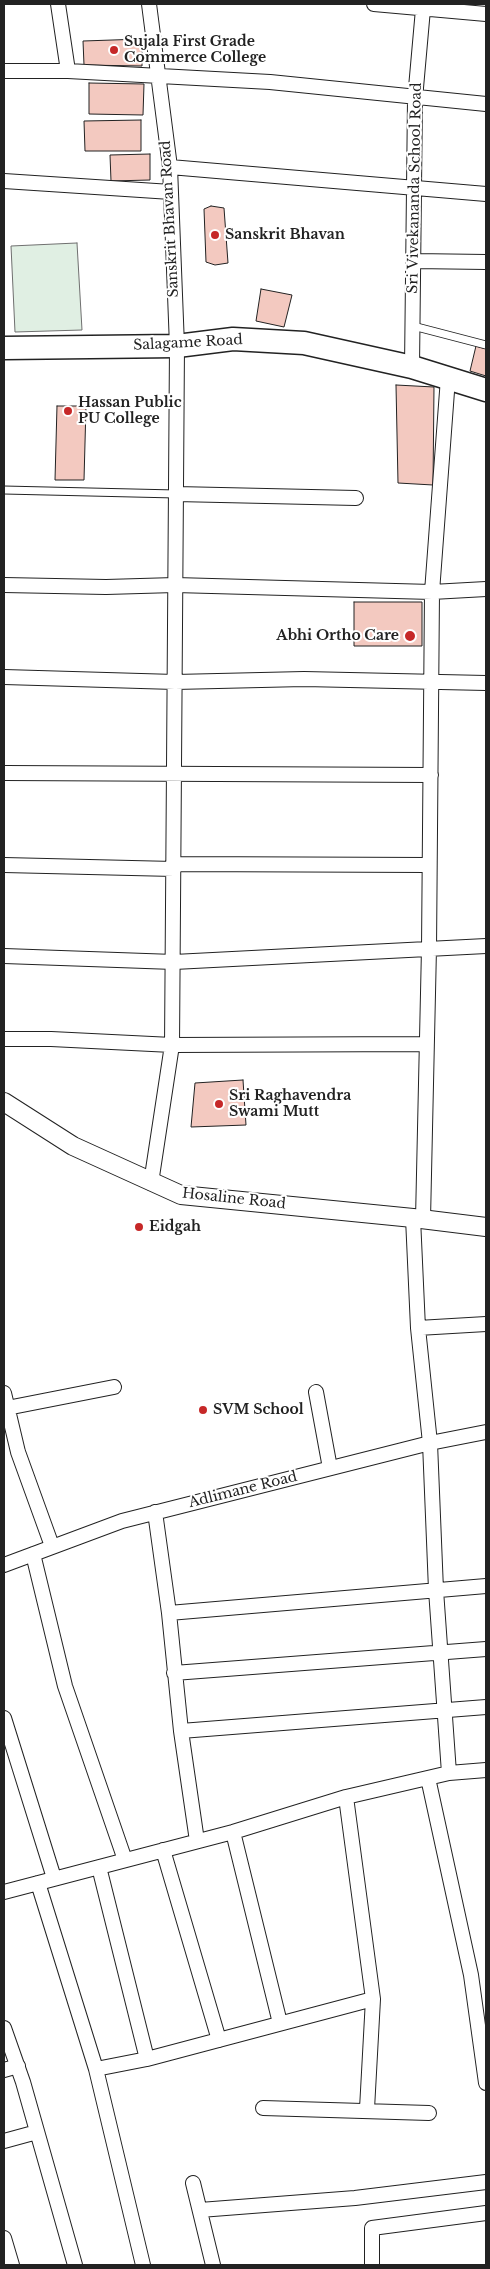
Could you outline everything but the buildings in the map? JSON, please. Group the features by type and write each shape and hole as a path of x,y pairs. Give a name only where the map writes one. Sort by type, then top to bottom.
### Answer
{"main road":[{"name":"Salagame Road","path":"4,348 177,346 234,339 304,343 412,367 486,390"}],"street":[{"path":"58,4 68,71"},
{"name":"Sanskrit Bhavan Road","path":"149,4 170,167 177,346 172,1045 151,1183"},
{"path":"374,4 486,14"},
{"name":"Sri Vivekananda School Road","path":"412,367 416,97 423,8"},
{"path":"4,71 68,71 270,82 486,104"},
{"path":"170,167 486,194"},
{"path":"4,181 171,192"},
{"path":"414,261 486,262"},
{"path":"448,378 432,592 430,683 431,776 428,865 429,948 418,1218 418,1328 430,1443 436,1590 449,1773"},
{"path":"176,494 356,498"},
{"path":"4,585 106,587 175,584 432,592 486,589"},
{"path":"4,677 175,682 304,678 430,683 486,683"},
{"path":"4,773 431,776"},
{"path":"4,865 174,867 428,865"},
{"path":"4,956 174,962 486,946"},
{"path":"4,1039 51,1039 172,1045 426,1044"},
{"name":"Hosaline Road","path":"4,1102 73,1146 181,1195 418,1218 486,1227"},
{"path":"418,1328 486,1324"},
{"path":"7,1408 114,1387"},
{"path":"316,1392 330,1468"},
{"path":"4,1393 10,1447 52,1546"},
{"name":"Adlimane Road","path":"4,1565 122,1520 430,1443 486,1432"},
{"path":"155,1512 169,1613 181,1731 197,1841"},
{"path":"33,1554 65,1686 125,1860"},
{"path":"169,1613 486,1586"},
{"path":"174,1673 486,1649"},
{"path":"181,1731 486,1707"},
{"path":"4,1718 54,1878"},
{"path":"4,1892 233,1832 346,1797 449,1773 486,1770"},
{"path":"428,1778 471,1976 486,2083"},
{"path":"346,1797 373,1999 366,2110"},
{"path":"233,1832 280,2023"},
{"path":"163,1850 219,2040"},
{"path":"99,1867 147,2059"},
{"path":"38,1883 96,2069 143,2265"},
{"path":"96,2069 147,2059 373,1999"},
{"path":"4,2028 18,2066 74,2265"},
{"path":"4,2070 18,2066"},
{"path":"263,2108 429,2113"},
{"path":"4,2142 37,2132"},
{"path":"200,2210 355,2198 486,2182"},
{"path":"194,2183 213,2265"},
{"path":"372,2265 372,2228 486,2213"},
{"path":"4,2238 12,2265"}],"lane":[{"path":"413,326 486,345"},
{"path":"4,490 176,494"}],"green space":[{"path":"77,243 82,330 15,332 11,246"}],"place":[{"name":"Sujala First Grade Commerce College","path":"114,50"},
{"name":"Sanskrit Bhavan","path":"215,235"},
{"name":"Hassan Public PU College","path":"68,411"},
{"name":"Abhi Ortho Care","path":"410,636"},
{"name":"Sri Raghavendra Swami Mutt","path":"219,1104"},
{"name":"Eidgah","path":"139,1227"},
{"name":"SVM School","path":"203,1410"}]}
